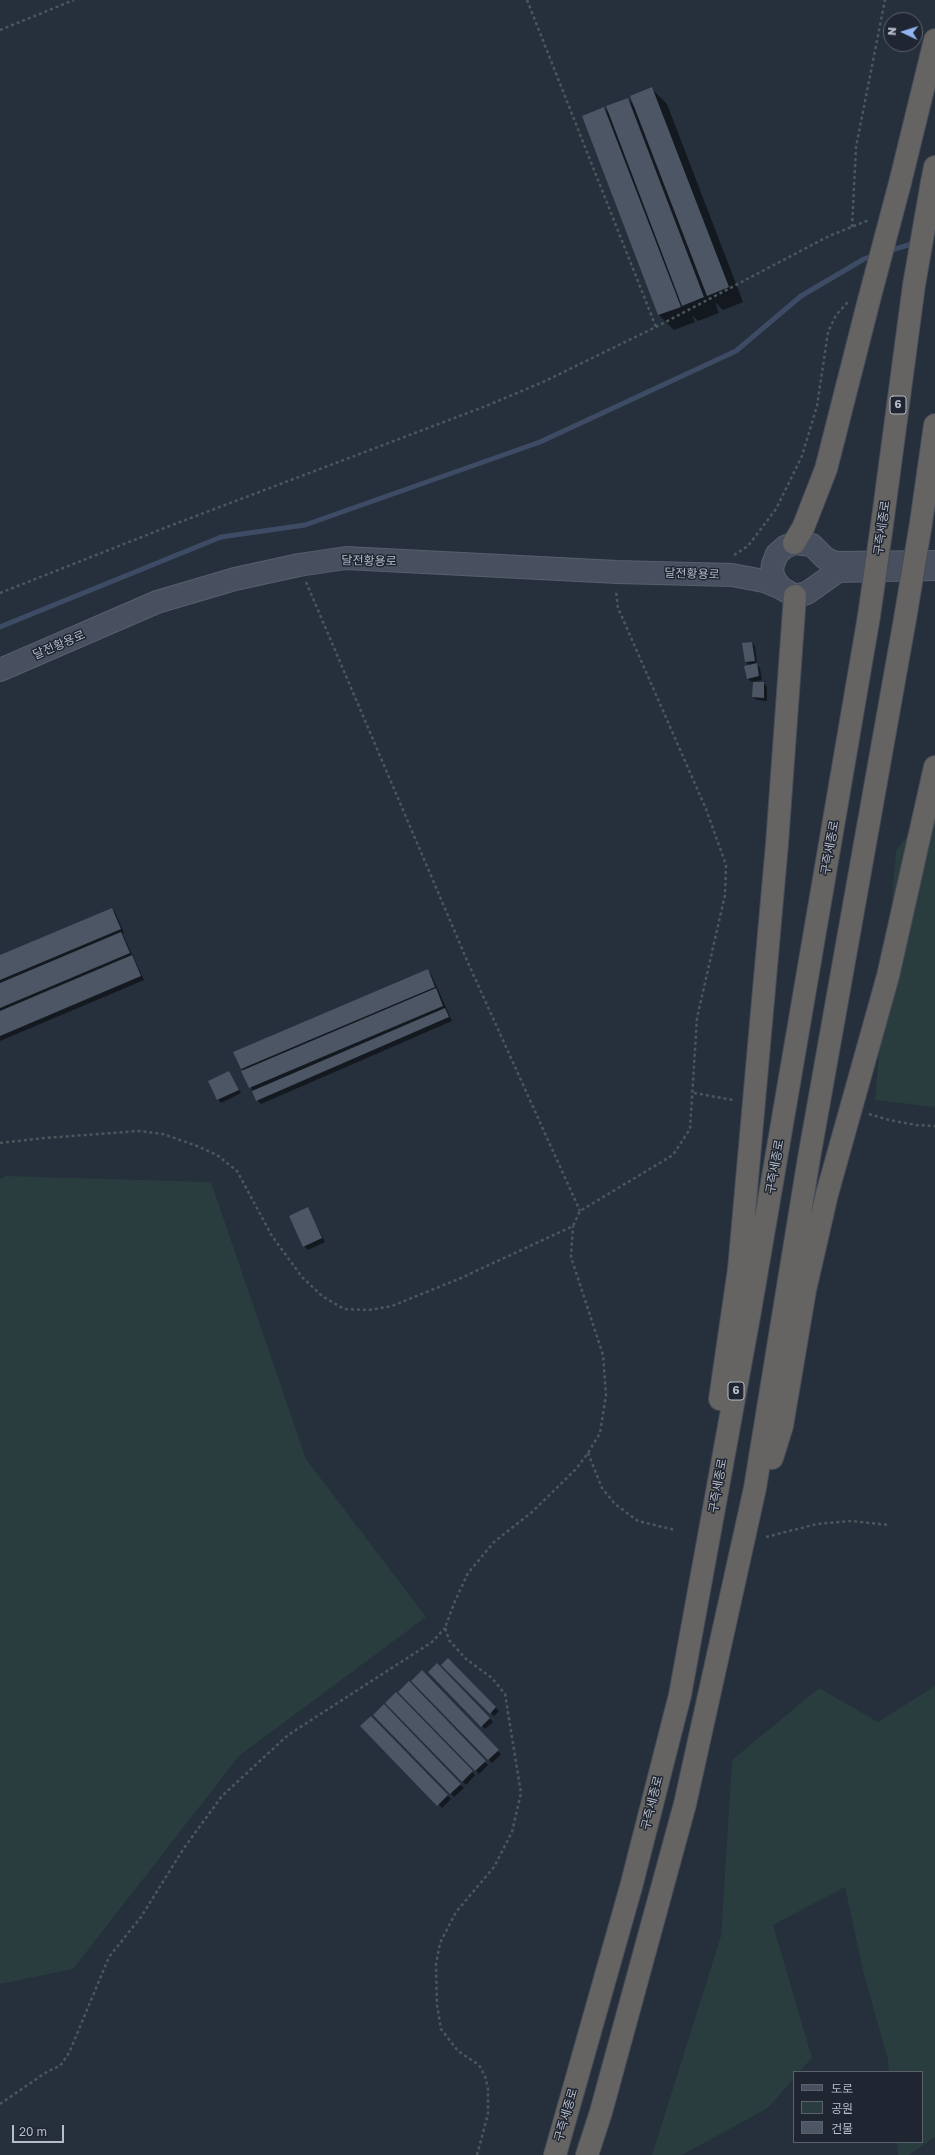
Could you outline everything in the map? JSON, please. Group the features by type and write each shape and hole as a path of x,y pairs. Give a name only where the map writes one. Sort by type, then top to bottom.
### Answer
{"highway":[{"path":"786,548 803,528 826,469 861,299 900,183 935,40"},
{"name":"구즉세종로","path":"555,2155 631,1887 680,1695 750,1311 869,616 914,285 934,175"},
{"path":"587,2155 601,2112 685,1804 756,1488 809,1158 905,620 935,425"},
{"path":"680,1695 693,1553 719,1403 739,1270 777,844 788,592"},
{"path":"733,1587 782,1426 805,1290 827,1194 888,976 935,767"}],"main road":[{"path":"733,565 763,568 786,548 812,545 825,558 835,564 935,562"},
{"path":"786,548 773,564 772,572 775,580 788,592"},
{"name":"달전황용로","path":"0,670 158,602 235,579 299,565 346,558 617,572 733,565"},
{"path":"733,565 788,592 807,593 838,571 935,570"}],"path":[{"path":"0,30 74,0"},
{"path":"527,0 656,327"},
{"path":"852,227 856,147 885,0"},
{"path":"0,594 174,524 486,406 542,382 656,327 829,236 871,219"},
{"path":"733,565 776,509 802,456 817,406 828,332 836,315 861,299"},
{"path":"299,565 469,964 580,1211"},
{"path":"0,2104 23,2087 60,2066 70,2053 109,1957 140,1917 184,1848 222,1796 288,1735 432,1642 445,1628 468,1573 494,1542 532,1512 576,1469 588,1453 600,1432 606,1395 603,1355 571,1257 573,1226 580,1211 674,1155 690,1129 694,1093 697,1018 725,895 726,865 706,809 618,608 616,588 617,572"},
{"path":"694,1093 733,1100"},
{"path":"869,1113 910,1124 935,1126"},
{"path":"0,1143 139,1131 163,1134 196,1146 217,1156 237,1171 272,1236 302,1277 322,1296 344,1309 369,1310 392,1306 461,1278 573,1226"},
{"path":"588,1453 602,1488 615,1504 638,1521 675,1530"},
{"path":"766,1537 818,1524 851,1522 889,1525"},
{"path":"445,1628 449,1640 466,1659 492,1678 505,1694 521,1793 512,1832 494,1867 456,1912 440,1943 436,1964 437,2005 441,2029 458,2050 478,2065 485,2076 488,2089 488,2114 477,2155"}],"green space":[{"path":"935,799 935,1107 875,1100 896,851"},
{"path":"6,1176 211,1182 306,1459 426,1617 239,1756 73,1969 0,1984 0,1179"},
{"path":"935,1686 935,2137 909,2155 898,2155 897,2143 923,2143 923,2071 889,2071 888,2060 863,1971 845,1887 773,1925 812,2058 800,2071 793,2071 793,2079 768,2108 682,2155 652,2155 721,1936 732,1760 819,1688 878,1722"}],"building":[{"path":"652,87 729,287 707,296 630,96"},
{"path":"628,98 704,297 682,306 606,106"},
{"path":"604,107 681,307 658,315 582,116"},
{"path":"752,642 755,661 745,662 742,643"},
{"path":"757,663 759,676 747,679 744,666"},
{"path":"753,682 764,682 764,698 752,697"},
{"path":"112,908 121,929 0,980 0,955"},
{"path":"121,932 130,953 0,1008 0,983"},
{"path":"132,955 141,976 0,1036 0,1011"},
{"path":"428,969 435,987 241,1069 233,1052"},
{"path":"436,988 443,1006 249,1088 241,1071"},
{"path":"445,1008 449,1017 256,1101 252,1091"},
{"path":"229,1071 239,1090 217,1100 208,1081"},
{"path":"308,1207 322,1238 303,1247 289,1216"},
{"path":"448,1658 496,1707 490,1714 441,1665"},
{"path":"437,1663 490,1718 481,1727 428,1672"},
{"path":"422,1670 499,1750 488,1760 411,1681"},
{"path":"409,1681 486,1761 475,1771 398,1692"},
{"path":"396,1692 473,1771 462,1782 385,1703"},
{"path":"384,1704 461,1784 450,1794 373,1715"},
{"path":"371,1716 448,1795 437,1806 360,1726"}],"waterway":[{"path":"888,251 915,243"},
{"path":"0,627 221,537 305,525 540,442 736,351 801,296 864,259 875,255"}]}
